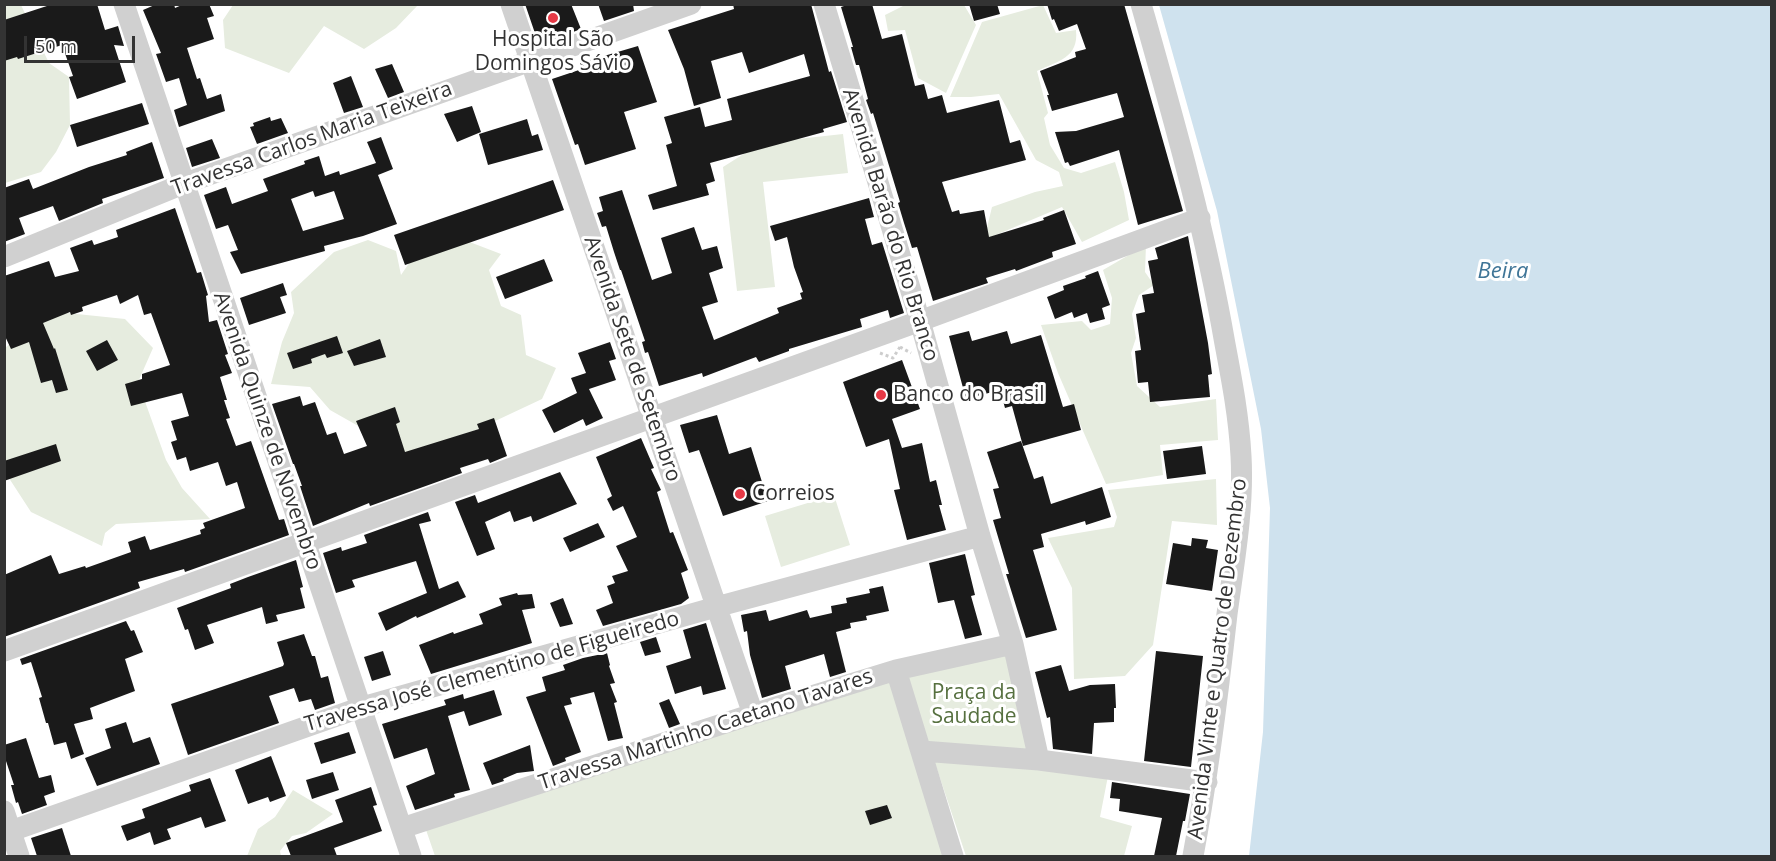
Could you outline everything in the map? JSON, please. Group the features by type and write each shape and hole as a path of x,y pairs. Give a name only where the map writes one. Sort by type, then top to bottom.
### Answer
{"street":[{"name":"Avenida Quinze de Novembro","path":"124,4 411,856"},
{"name":"Avenida Sete de Setembro","path":"511,4 753,714"},
{"name":"Travessa Carlos Maria Teixeira","path":"4,257 183,184 691,4"},
{"name":"Avenida Barão do Rio Branco","path":"824,4 920,321 980,536 1013,644 1039,760"},
{"name":"Avenida Vinte e Quatro de Dezembro","path":"1141,4 1200,218 1236,408 1241,458 1241,488 1236,541 1207,782 1193,856"},
{"path":"4,651 1200,218"},
{"name":"Travessa José Clementino de Figueiredo","path":"8,821 362,706 980,536"},
{"name":"Travessa Martinho Caetano Tavares","path":"402,828 896,670 1013,644"},
{"path":"896,670 953,856"},
{"path":"922,751 1039,760 1207,782"},
{"path":"8,821 19,856"}],"green space":[{"path":"5,5 21,5 49,63 69,77 70,125 56,152 41,172 5,183"},
{"path":"233,5 418,5 396,28 364,49 324,26 289,73 225,48 223,20"},
{"path":"905,5 964,5 976,25 946,93 918,78 905,30 888,31 885,15"},
{"path":"1043,5 1056,33 1076,30 1076,39 1071,53 1037,71 1048,113 1044,118 1050,145 1064,168 1081,173 1115,162 1129,220 1082,242 1062,207 984,240 992,207 1035,192 1063,186 1059,172 1036,160 999,94 950,97 982,22"},
{"path":"843,134 848,173 763,182 775,287 737,291 723,167 761,143"},
{"path":"433,228 501,254 489,270 501,306 521,315 526,355 556,368 542,399 476,430 406,453 330,410 310,387 271,384 282,342 294,313 291,292 334,252 368,240 396,251 401,275"},
{"path":"1146,245 1145,272 1154,285 1139,295 1132,314 1136,338 1131,353 1137,386 1160,407 1216,399 1218,440 1160,445 1163,475 1106,484 1058,373 1041,325 1082,321 1091,330 1110,324 1112,298 1103,270"},
{"path":"48,311 125,319 153,348 138,382 166,460 182,488 210,519 116,524 105,533 102,546 31,512 5,472 5,348"},
{"path":"1216,479 1217,525 1172,521 1153,645 1125,676 1074,679 1072,588 1048,538 1114,527 1117,517 1108,490"},
{"path":"834,495 850,545 781,567 765,516"},
{"name":"Praça da Saudade","path":"1011,649 1035,757 924,748 901,673"},
{"path":"889,677 948,856 435,856 425,827"},
{"path":"934,760 1108,776 1100,817 1132,826 1124,856 966,856"},
{"path":"293,790 333,814 306,833 292,836 280,851 281,856 247,856 258,829 275,817"}],"water":[{"name":"Beira","path":"1159,5 1771,5 1771,856 1249,856 1263,732 1270,508 1261,429 1217,211"}],"building":[{"path":"53,4 97,4 105,30 118,26 124,46 114,45 126,82 77,99 69,77 73,76 62,45 4,61 4,20"},
{"path":"157,4 174,4 175,8 184,4 209,4 214,16 207,18 214,39 187,48 197,79 200,78 207,99 221,94 225,111 179,127 174,110 187,105 179,78 166,82 156,54 161,53 143,10"},
{"name":"Hospital São Domingos Sávio","path":"525,4 571,4 581,29 539,45"},
{"path":"598,4 633,4 634,11 604,21"},
{"path":"733,4 811,4 829,72 831,71 847,122 823,129 824,132 710,163 715,181 706,184 709,195 653,210 648,195 677,186 666,145 672,143 664,117 700,107 705,127 732,120 727,99 810,76 804,54 749,73 742,52 711,61 721,98 694,106 684,69 668,30 734,9"},
{"path":"850,4 872,4 882,39 902,34 915,86 924,84 928,99 942,95 947,113 999,100 1010,143 1020,140 1026,160 942,182 952,212 959,210 960,214 984,210 989,237 1044,220 1043,218 1064,210 1076,244 1052,252 1053,257 1016,271 1015,269 986,278 988,283 933,301 917,247 912,248 873,113 871,114 866,100 868,99 859,65 856,65 841,7"},
{"path":"969,4 997,4 1000,14 974,21"},
{"path":"1047,4 1124,4 1183,211 1138,225 1119,150 1070,166 1068,162 1065,163 1055,132 1076,131 1124,117 1117,93 1052,111 1040,71 1076,57 1075,52 1086,49 1077,24 1059,31 1054,19 1052,20"},
{"path":"638,46 657,102 624,112 636,149 585,165 578,144 575,145 552,79 582,69 580,63"},
{"path":"392,64 404,92 388,98 375,69"},
{"path":"351,76 363,107 344,113 333,83"},
{"path":"142,103 149,124 77,147 70,125"},
{"path":"472,106 481,132 457,142 444,114"},
{"path":"270,117 271,121 281,118 288,133 257,144 250,127 254,126 253,123"},
{"path":"527,119 532,136 538,134 543,150 488,165 479,134"},
{"path":"381,137 393,169 378,175 397,224 324,246 325,251 241,274 230,252 238,250 228,225 216,229 204,195 226,187 232,204 268,191 263,179 305,164 304,161 319,156 325,176 339,171 340,175 376,163 367,142","holes":["313,191 315,197 334,191 344,219 303,231 291,199"]},
{"path":"212,139 220,158 192,167 186,148"},
{"path":"152,142 164,178 102,199 103,203 59,221 53,206 19,218 25,234 4,242 4,188 29,179 33,189 127,155 126,152"},
{"path":"553,180 564,210 405,265 394,235"},
{"path":"622,190 652,280 672,273 661,238 694,227 702,250 717,246 723,268 709,273 718,302 702,307 714,340 779,313 777,308 802,299 800,293 803,292 787,237 775,241 770,226 869,198 874,217 865,219 872,245 882,242 904,313 890,318 888,310 860,319 862,327 789,349 789,351 759,362 756,357 703,377 702,373 659,386 648,352 645,353 642,342 645,341 606,226 602,227 597,213 603,211 599,197"},
{"path":"175,208 197,273 201,272 208,295 206,296 209,322 217,320 228,354 225,355 232,373 220,377 230,418 226,419 236,446 251,441 279,520 284,519 289,535 185,572 184,569 138,582 140,588 4,637 4,575 51,555 59,574 85,566 86,568 131,552 128,542 145,536 150,550 201,534 200,530 205,528 203,523 245,508 237,482 226,486 218,462 190,471 186,457 177,460 171,442 177,440 171,421 189,416 182,393 131,406 125,384 142,379 142,374 170,365 151,313 144,315 138,295 120,304 117,295 82,307 83,311 71,315 70,312 43,323 55,348 68,390 56,393 52,380 41,383 29,342 11,349 4,334 4,276 49,261 55,277 79,271 70,248 92,240 94,245 118,237 116,230"},
{"path":"1188,236 1208,343 1212,374 1208,375 1210,397 1150,402 1148,382 1138,383 1135,351 1141,350 1136,314 1145,312 1142,295 1154,293 1148,261 1158,259 1155,248"},
{"path":"544,259 553,281 505,299 496,277"},
{"path":"1098,271 1110,305 1102,308 1105,319 1090,323 1087,313 1074,318 1072,312 1055,319 1047,297 1064,290 1063,286"},
{"path":"283,283 287,295 280,297 286,313 249,325 240,298"},
{"path":"969,331 972,341 1007,331 1011,344 1041,335 1063,407 1074,404 1081,430 1023,446 1012,406 1005,408 1000,390 966,399 949,336"},
{"path":"337,336 343,353 327,358 325,354 311,359 312,363 293,369 287,353"},
{"path":"380,339 386,357 354,366 347,351"},
{"path":"107,340 118,360 97,371 86,351"},
{"path":"610,342 616,359 609,361 616,380 589,389 603,418 586,426 583,419 554,433 542,410 577,393 571,378 586,373 578,353"},
{"path":"902,360 920,409 892,419 902,448 922,443 930,482 936,480 942,505 939,505 946,530 907,540 894,490 900,489 889,439 866,447 843,382"},
{"path":"300,396 303,406 315,402 327,435 336,432 344,454 367,446 356,421 395,407 400,422 396,424 405,452 479,429 477,424 494,418 507,456 490,463 488,459 460,468 462,473 370,506 369,503 313,526 300,486 302,486 272,404"},
{"path":"717,415 729,454 751,447 768,501 723,516 699,450 689,453 680,425"},
{"path":"641,438 661,490 657,492 670,533 673,532 688,570 681,573 689,598 681,604 603,626 596,610 613,603 607,586 615,583 612,576 628,571 616,546 637,537 623,506 613,511 607,499 612,496 596,457"},
{"path":"1021,441 1034,479 1043,476 1051,504 1102,487 1111,517 1086,525 1085,521 1041,534 1044,547 1033,550 1057,630 1026,638 1006,574 1009,574 993,520 1001,518 993,489 999,488 987,452"},
{"path":"56,444 61,461 4,481 4,461"},
{"path":"1202,446 1206,474 1167,479 1163,451"},
{"path":"560,472 577,504 533,522 531,516 514,522 510,511 485,522 495,549 477,556 455,502 475,495 478,503"},
{"path":"428,512 431,521 419,524 439,589 458,581 466,597 417,618 416,616 386,631 378,613 427,593 416,561 352,580 355,587 336,593 323,553 341,547 342,551 367,543 364,535"},
{"path":"598,523 605,537 570,552 563,538"},
{"path":"1192,538 1208,540 1206,548 1218,550 1212,591 1166,584 1173,543 1191,546"},
{"path":"965,554 975,595 971,596 982,635 965,639 954,600 938,603 929,563"},
{"path":"296,560 303,587 300,588 305,608 276,615 278,621 266,624 262,607 207,625 214,643 195,650 188,629 185,630 177,608 231,588 230,584"},
{"path":"883,586 889,611 866,616 867,620 850,623 851,628 836,632 846,672 830,677 824,654 785,666 791,689 762,698 750,655 747,631 744,632 741,615 766,610 769,621 807,610 810,618 832,613 831,606 847,603 846,598 870,593 869,589"},
{"path":"517,593 518,595 532,594 535,608 522,610 532,643 431,674 419,645 483,624 479,614 502,605 499,598"},
{"path":"563,598 573,624 560,627 550,603"},
{"path":"126,621 131,631 134,630 143,652 125,659 135,691 90,708 93,719 74,724 84,754 71,759 66,742 54,745 39,698 42,697 31,662 22,665 20,659"},
{"path":"706,623 726,689 703,695 701,686 675,694 666,666 691,658 683,630"},
{"path":"304,634 312,656 315,656 321,678 328,676 335,703 315,710 311,699 299,702 294,688 269,696 279,723 188,755 171,704 283,666 277,642"},
{"path":"656,637 661,652 645,656 640,642"},
{"path":"383,651 391,675 372,681 364,657"},
{"path":"1156,651 1203,656 1191,767 1144,761"},
{"path":"607,653 615,683 610,684 617,702 614,703 623,738 608,741 594,692 570,698 572,704 564,706 581,752 553,766 526,697 546,691 542,677 565,670 563,665"},
{"path":"1061,665 1069,691 1090,685 1115,684 1114,722 1094,723 1092,754 1053,749 1050,717 1047,718 1035,672"},
{"path":"494,690 502,715 469,726 464,711 448,716 470,790 415,810 406,786 435,774 427,748 394,759 382,724 446,705 444,700 463,694 464,699"},
{"path":"669,699 680,724 669,728 659,703"},
{"path":"126,722 133,743 150,737 160,764 97,786 85,758 111,748 105,729"},
{"path":"349,732 356,753 321,764 314,743"},
{"path":"26,738 39,778 51,775 55,792 44,796 47,805 22,814 11,785 14,785 4,755 4,745"},
{"path":"530,745 534,771 517,773 492,785 483,763"},
{"path":"271,756 286,796 270,802 268,797 248,804 235,770"},
{"path":"333,772 339,790 312,799 306,780"},
{"path":"210,778 226,821 205,828 201,817 167,829 171,839 154,845 150,832 127,841 121,826 145,818 142,809 191,791 189,785"},
{"path":"1112,782 1190,794 1176,856 1154,856 1162,818 1119,811 1120,799 1110,798"},
{"path":"371,787 377,805 373,806 382,831 334,848 337,856 291,856 286,843 343,822 335,800"},
{"path":"887,805 892,818 870,825 865,811"},
{"path":"62,828 71,856 37,856 31,838"}],"place":[{"name":"Hospital São Domingos Sávio","path":"553,18"},
{"name":"Banco do Brasil","path":"881,395"},
{"name":"Correios","path":"740,494"}]}
